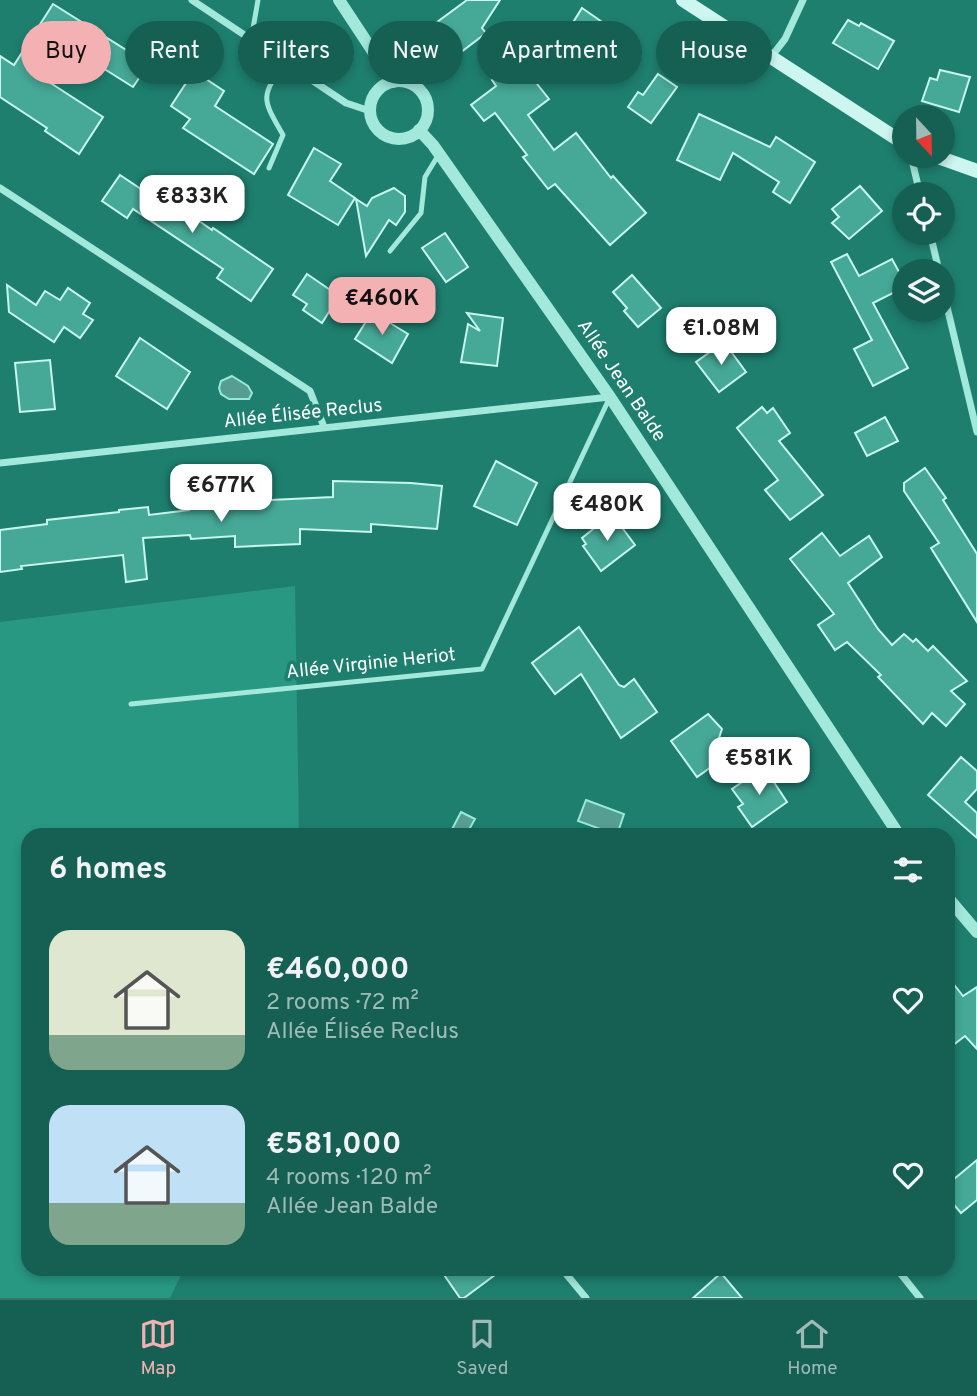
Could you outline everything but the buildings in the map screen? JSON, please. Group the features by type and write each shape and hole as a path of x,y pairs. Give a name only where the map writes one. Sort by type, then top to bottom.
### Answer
{"main road":[{"path":"683,0 714,21"},
{"path":"772,59 892,136"},
{"path":"956,164 977,171"}],"street":[{"path":"192,0 238,31"},
{"path":"339,0 368,44"},
{"path":"772,55 785,39 803,0"},
{"path":"318,84 346,103 370,111"},
{"path":"390,84 376,92 370,111 378,129 386,135 405,138 419,130 427,118 426,99 413,84"},
{"name":"Allée Jean Balde","path":"419,130 439,154 610,397 893,828"},
{"path":"0,188 310,391 324,427"},
{"path":"951,322 977,432"},
{"name":"Allée Élisée Reclus","path":"0,463 610,397"},
{"path":"955,906 977,932"},
{"path":"568,1276 586,1298"},
{"path":"903,1276 920,1298"}],"lane":[{"path":"254,21 258,0"},
{"path":"269,168 283,135 266,105 270,84"},
{"path":"390,251 421,213 425,177 439,154"},
{"name":"Allée Virginie Heriot","path":"131,704 482,669 610,397"}],"green space":[{"path":"295,586 299,828 21,828 21,1276 181,1276 170,1298 0,1298 0,622"}],"water":[{"path":"232,376 248,386 252,393 249,399 229,399 221,394 221,381"},
{"path":"586,800 624,814 619,828 598,828 578,821"},
{"path":"461,812 475,819 470,828 453,828"}]}
